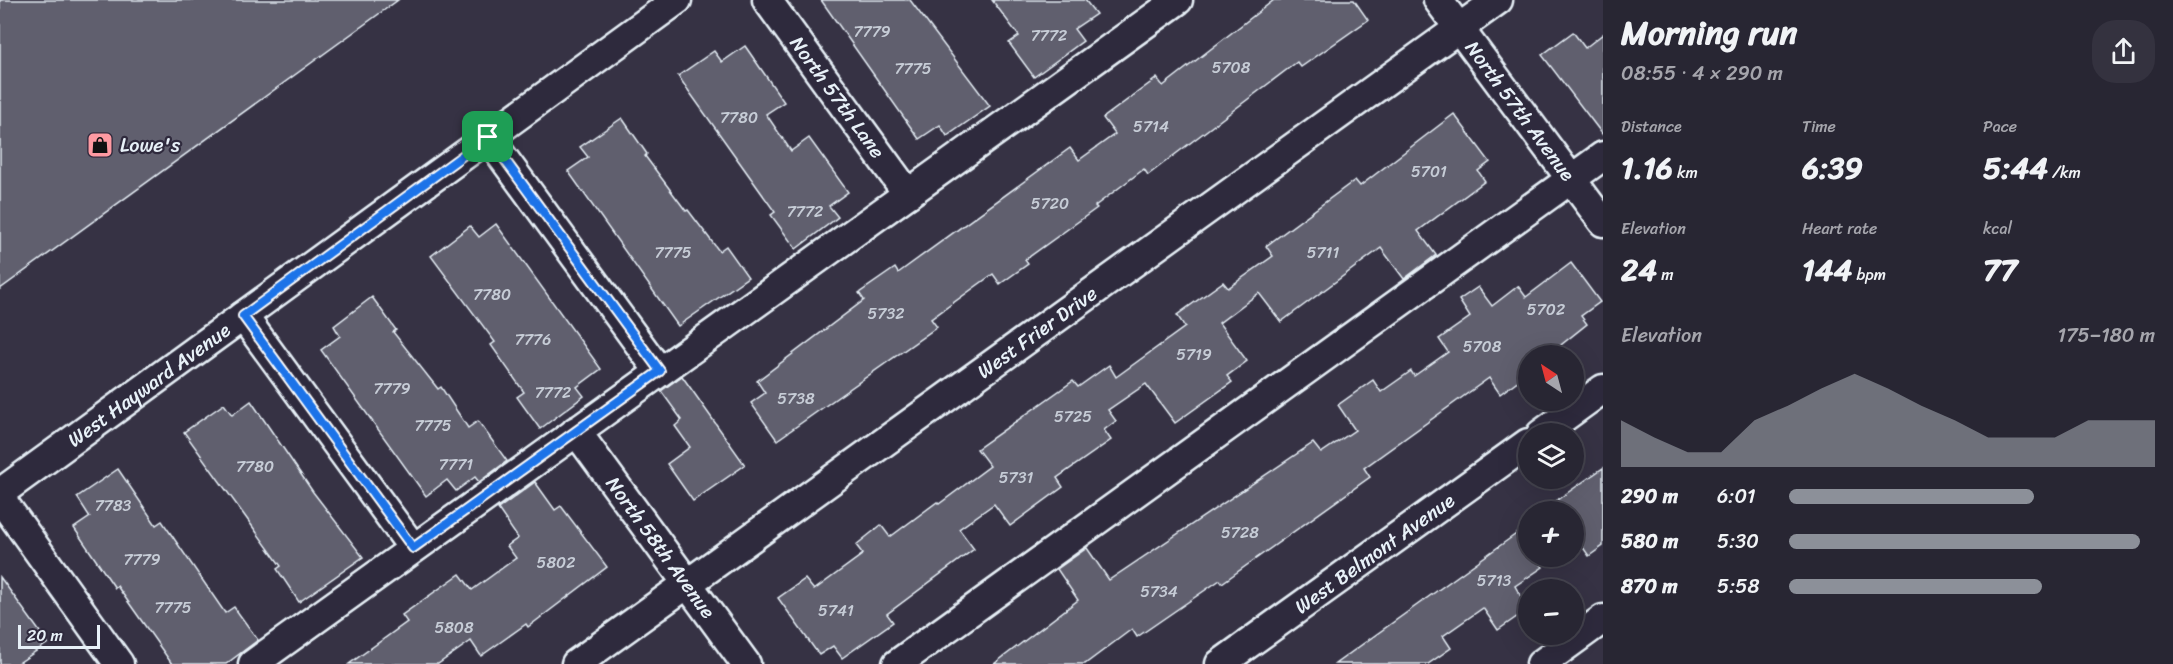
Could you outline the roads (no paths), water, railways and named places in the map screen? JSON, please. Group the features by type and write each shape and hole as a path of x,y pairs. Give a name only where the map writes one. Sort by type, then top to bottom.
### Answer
{"street":[{"name":"West Hayward Avenue","path":"0,493 677,0"},
{"name":"North 57th Lane","path":"767,0 909,194"},
{"name":"North 57th Avenue","path":"1438,0 1603,222"},
{"name":"West Frier Drive","path":"576,664 1498,0"},
{"path":"253,664 909,194 1159,5"},
{"path":"488,137 660,371"},
{"path":"897,664 1603,156"},
{"path":"243,316 413,548"},
{"path":"1556,423 1603,389"},
{"name":"North 58th Avenue","path":"576,431 746,664"},
{"name":"West Belmont Avenue","path":"1220,664 1518,450"},
{"path":"0,498 119,664"},
{"path":"1541,664 1603,619"}],"place":[{"name":"Lowe's","path":"100,145"}]}
